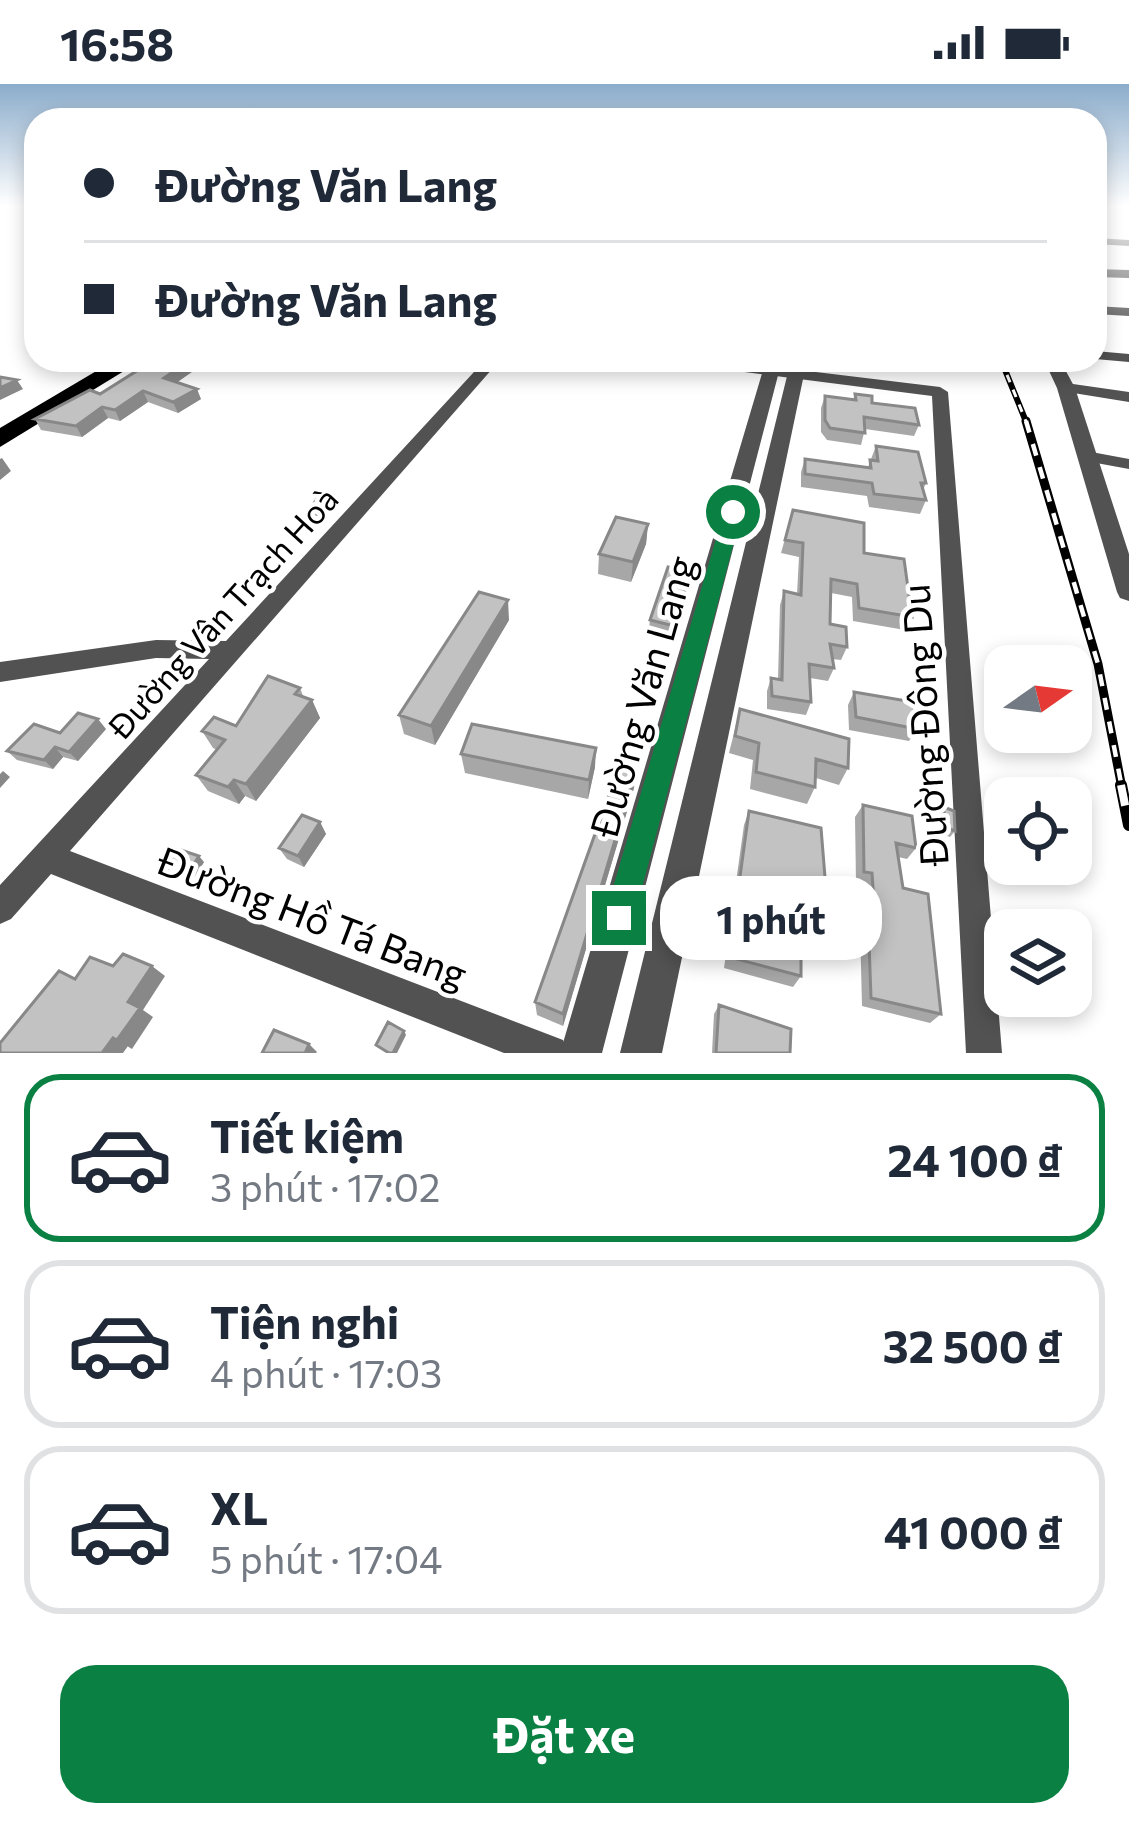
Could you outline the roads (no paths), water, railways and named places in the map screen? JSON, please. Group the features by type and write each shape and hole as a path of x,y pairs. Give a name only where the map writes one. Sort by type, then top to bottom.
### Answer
{"highway":[{"path":"0,426 90,372"},
{"path":"0,439 111,372"}],"street":[{"name":"Đường Vân Trạch Hoà","path":"0,908 482,372"},
{"name":"Đường Văn Lang","path":"581,1053 784,372"},
{"name":"Đường Văn Lang","path":"641,1053 784,372"},
{"name":"Đường Đông Du","path":"816,372 940,392 984,1053"},
{"path":"1058,372 1121,543 1129,592"},
{"path":"1066,388 1129,397"},
{"path":"1086,456 1129,464"},
{"path":"0,672 156,649 232,650"},
{"name":"Đường Hồ Tá Bang","path":"46,857 550,1053"}],"railway":[{"path":"1006,372 1027,423"},
{"path":"1027,423 1098,664 1122,788"},
{"path":"1121,785 1129,825"}]}
